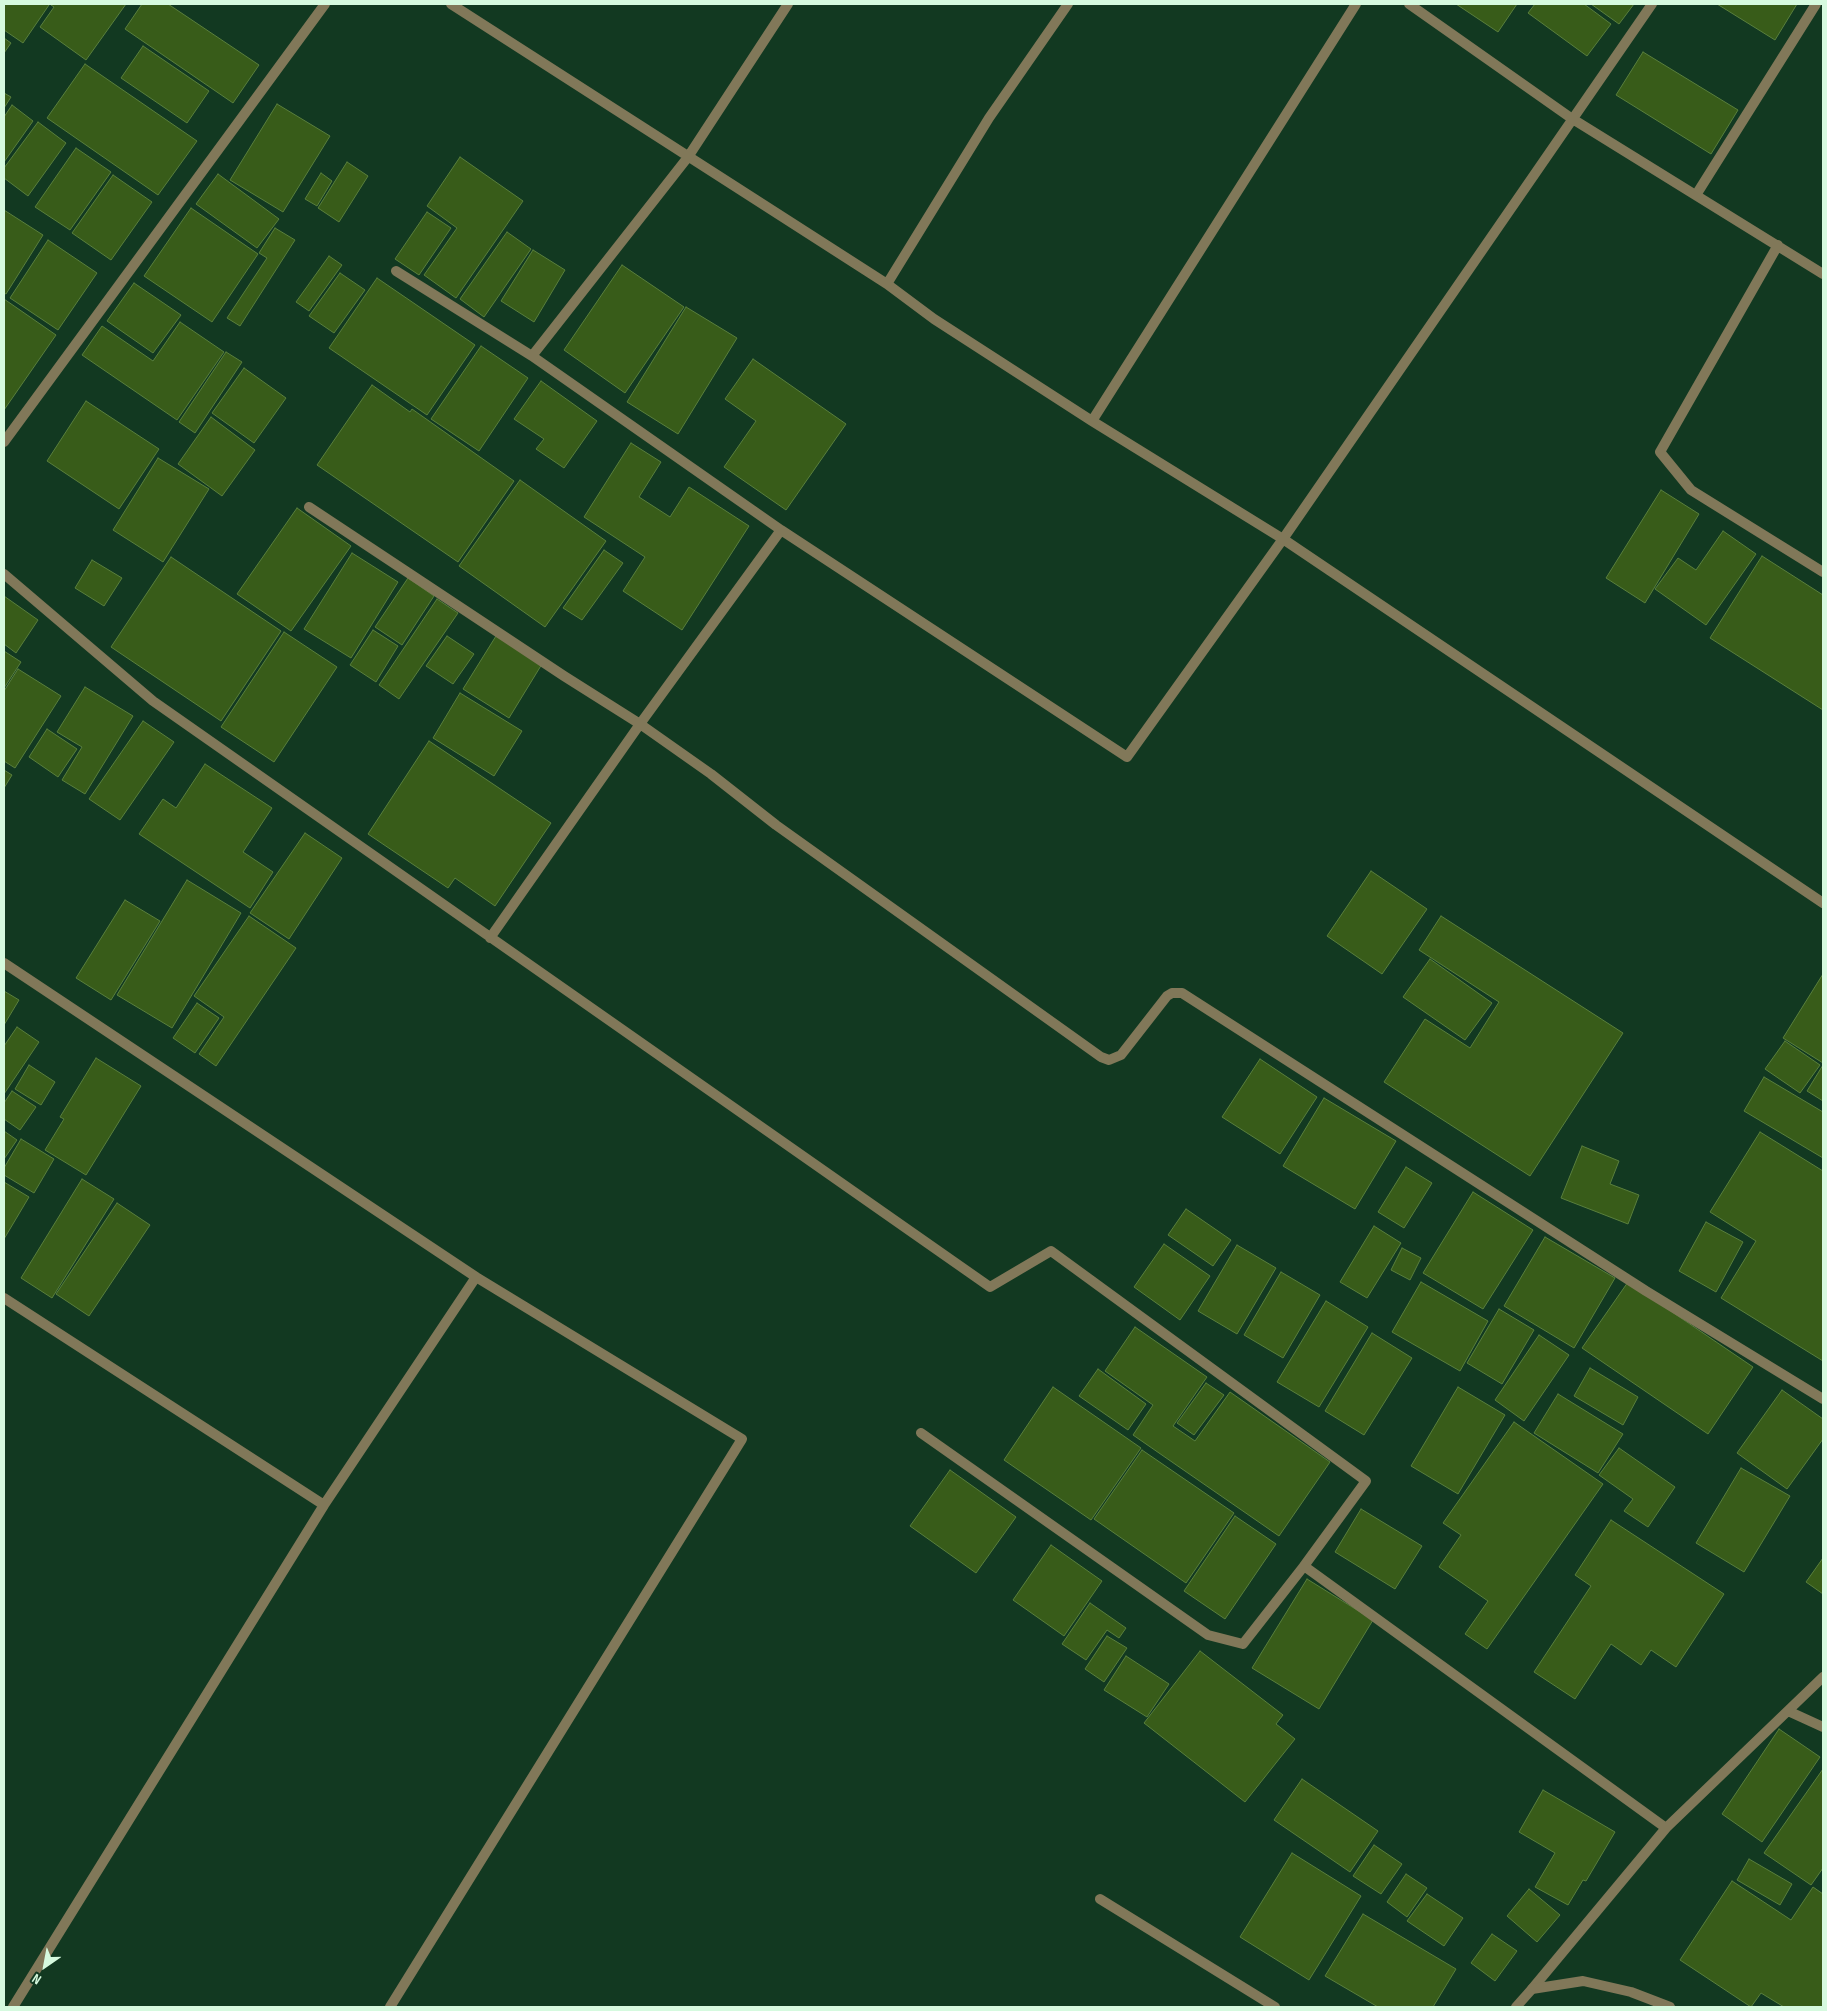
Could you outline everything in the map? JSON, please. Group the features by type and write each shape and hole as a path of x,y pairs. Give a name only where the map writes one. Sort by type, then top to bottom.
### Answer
{"street":[{"path":"4,442 325,4"},
{"path":"451,4 887,284 934,319 1092,421 1283,539 1823,903"},
{"path":"532,356 688,157 788,4"},
{"path":"887,284 988,118 1068,4"},
{"path":"1092,421 1356,4"},
{"path":"1409,4 1571,118 1823,274"},
{"path":"396,272 532,356 781,530 1127,757 1283,539 1571,118 1652,4"},
{"path":"1696,195 1816,4"},
{"path":"1778,245 1660,452 1691,490 1823,572"},
{"path":"309,507 564,676 640,724 710,774 784,831 1101,1057 1109,1060 1121,1055 1167,996 1172,993 1182,993 1646,1291 1823,1400"},
{"path":"490,938 640,724 781,530"},
{"path":"4,574 153,702 990,1287 1051,1251 1366,1480 1304,1566 1242,1644 1208,1636 921,1433"},
{"path":"4,963 476,1276 742,1439 390,2007"},
{"path":"14,2007 324,1505 476,1276"},
{"path":"4,1298 324,1505"},
{"path":"1304,1566 1666,1828"},
{"path":"1516,2007 1666,1828 1823,1677"},
{"path":"1788,1712 1823,1728"},
{"path":"1100,1899 1275,2007"},
{"path":"1532,1989 1583,1980 1631,1992 1670,2007"}],"building":[{"path":"4,4 49,5 23,43 4,30"},
{"path":"52,4 126,4 86,60 40,27 54,7"},
{"path":"142,4 168,4 259,65 233,103 125,29"},
{"path":"1456,4 1517,4 1498,32"},
{"path":"1535,4 1584,4 1611,24 1587,56 1528,13"},
{"path":"1591,4 1634,4 1619,24"},
{"path":"1717,4 1797,4 1775,40"},
{"path":"4,38 11,43 4,53"},
{"path":"143,46 209,91 187,123 121,78"},
{"path":"1643,52 1738,110 1711,154 1616,95"},
{"path":"85,64 197,141 158,195 47,118"},
{"path":"4,93 11,97 4,108"},
{"path":"277,104 330,136 283,212 230,180"},
{"path":"12,105 33,121 4,162 4,117"},
{"path":"38,122 66,143 28,196 4,178 4,168"},
{"path":"76,148 111,172 70,230 35,207"},
{"path":"460,157 523,201 456,298 424,275 457,228 427,206"},
{"path":"347,162 368,176 339,222 318,208"},
{"path":"321,173 332,181 317,206 305,199"},
{"path":"218,174 279,219 257,248 196,204"},
{"path":"113,175 152,202 111,260 72,233"},
{"path":"191,208 258,254 212,322 144,276"},
{"path":"4,210 43,235 6,294 4,293"},
{"path":"427,212 451,228 419,275 395,259"},
{"path":"275,228 295,240 240,326 227,318 267,258 259,253"},
{"path":"507,232 531,249 484,317 460,299"},
{"path":"48,240 97,273 58,330 10,298"},
{"path":"533,250 565,270 534,322 501,301"},
{"path":"329,256 342,265 309,311 296,302"},
{"path":"622,265 684,307 625,393 564,350"},
{"path":"340,273 365,290 334,333 309,316"},
{"path":"377,278 475,345 427,415 329,348"},
{"path":"134,283 181,315 153,353 107,321"},
{"path":"4,299 56,335 4,410"},
{"path":"686,307 737,338 678,434 627,402"},
{"path":"180,322 224,352 177,420 82,355 102,326 153,361"},
{"path":"481,346 528,378 479,451 431,419"},
{"path":"226,352 242,362 195,433 179,422"},
{"path":"753,359 846,424 786,510 724,467 756,421 725,399"},
{"path":"244,368 286,398 254,443 212,413"},
{"path":"541,381 597,421 564,468 536,449 544,439 514,419"},
{"path":"372,385 410,412 412,409 514,481 458,562 317,465"},
{"path":"86,401 159,449 119,509 47,461"},
{"path":"211,417 255,450 222,496 178,464"},
{"path":"631,443 661,462 639,497 670,517 689,487 749,526 682,630 623,591 645,557 584,517"},
{"path":"158,458 209,489 163,562 113,530"},
{"path":"520,480 606,541 545,627 459,566"},
{"path":"1661,490 1699,514 1645,603 1606,578"},
{"path":"297,508 351,546 291,631 237,594"},
{"path":"1723,531 1756,554 1706,625 1655,589 1678,558 1696,570"},
{"path":"604,550 623,563 582,620 563,608"},
{"path":"352,553 398,582 351,658 304,629"},
{"path":"1762,556 1823,595 1823,710 1710,638"},
{"path":"171,557 281,631 221,721 111,647"},
{"path":"92,560 122,578 104,606 75,588"},
{"path":"408,578 434,596 402,645 375,627"},
{"path":"4,596 38,620 16,653 4,644"},
{"path":"437,599 458,613 399,699 379,685"},
{"path":"373,630 398,646 376,682 350,665"},
{"path":"284,632 337,667 274,762 221,727"},
{"path":"447,636 474,654 453,684 426,666"},
{"path":"496,636 542,664 509,718 463,689"},
{"path":"4,651 21,662 4,688"},
{"path":"18,669 61,696 15,768 4,761 4,691"},
{"path":"85,687 133,716 85,794 62,780 82,747 57,732"},
{"path":"460,693 522,731 494,776 433,738"},
{"path":"143,721 174,742 120,820 89,799"},
{"path":"47,729 77,749 58,777 29,757"},
{"path":"429,741 551,823 495,906 455,878 448,888 368,834"},
{"path":"205,764 272,808 243,852 273,872 250,908 139,834 163,799 176,808"},
{"path":"4,770 12,775 4,788"},
{"path":"305,833 342,858 289,939 250,913"},
{"path":"1371,871 1427,909 1382,974 1327,936"},
{"path":"187,880 241,913 172,1028 117,995"},
{"path":"125,900 160,921 111,1000 76,978"},
{"path":"249,916 296,948 216,1066 199,1054 224,1017 194,996"},
{"path":"1441,916 1623,1033 1530,1176 1384,1082 1425,1019 1470,1048 1499,1002 1419,950"},
{"path":"1430,959 1492,1003 1465,1040 1403,997"},
{"path":"1823,974 1823,1063 1783,1038"},
{"path":"4,991 19,1000 4,1025"},
{"path":"197,1003 219,1018 195,1053 173,1038"},
{"path":"17,1027 39,1042 4,1094 4,1046"},
{"path":"1785,1041 1820,1065 1800,1093 1765,1069"},
{"path":"96,1058 141,1086 86,1175 45,1150 64,1119 60,1117"},
{"path":"1260,1059 1317,1097 1280,1154 1222,1117"},
{"path":"29,1065 55,1082 41,1105 15,1089"},
{"path":"1823,1065 1823,1101 1807,1091"},
{"path":"1764,1077 1823,1112 1823,1158 1744,1111"},
{"path":"12,1091 36,1107 20,1130 4,1119 4,1103"},
{"path":"1324,1098 1396,1141 1355,1209 1283,1166"},
{"path":"4,1131 17,1140 4,1159"},
{"path":"1760,1132 1823,1171 1823,1361 1721,1298 1756,1241 1710,1212"},
{"path":"21,1139 54,1159 34,1193 4,1175 4,1168"},
{"path":"1582,1146 1619,1161 1610,1184 1639,1195 1628,1224 1561,1198"},
{"path":"1406,1167 1432,1183 1404,1228 1378,1212"},
{"path":"82,1179 114,1199 52,1298 21,1278"},
{"path":"4,1182 29,1197 4,1239"},
{"path":"1473,1192 1533,1230 1483,1309 1423,1273"},
{"path":"117,1203 150,1225 89,1316 56,1294"},
{"path":"1186,1209 1231,1240 1213,1266 1168,1235"},
{"path":"1706,1222 1743,1242 1716,1292 1679,1271"},
{"path":"1374,1226 1401,1243 1367,1298 1340,1282"},
{"path":"1545,1237 1615,1278 1574,1348 1504,1306"},
{"path":"1164,1244 1210,1276 1180,1320 1134,1287"},
{"path":"1237,1245 1276,1268 1237,1334 1198,1311"},
{"path":"1402,1248 1421,1258 1410,1280 1391,1270"},
{"path":"1281,1272 1320,1295 1283,1358 1244,1335"},
{"path":"1421,1282 1488,1321 1460,1371 1392,1332"},
{"path":"1628,1282 1753,1367 1708,1434 1582,1348"},
{"path":"1326,1301 1368,1327 1319,1407 1277,1382"},
{"path":"1499,1309 1534,1330 1502,1384 1467,1363"},
{"path":"1135,1327 1207,1377 1173,1426 1195,1441 1230,1392 1330,1462 1279,1536 1133,1435 1153,1405 1105,1371"},
{"path":"1372,1333 1412,1358 1364,1435 1325,1411"},
{"path":"1539,1335 1569,1355 1524,1421 1495,1400"},
{"path":"1590,1368 1638,1397 1623,1425 1574,1396"},
{"path":"1098,1369 1146,1404 1128,1430 1079,1396"},
{"path":"1206,1383 1224,1395 1194,1435 1177,1423"},
{"path":"1053,1387 1141,1448 1091,1520 1004,1460"},
{"path":"1458,1387 1505,1415 1458,1494 1411,1466"},
{"path":"1782,1390 1823,1419 1823,1439 1787,1489 1737,1453"},
{"path":"1558,1394 1623,1434 1598,1473 1534,1433"},
{"path":"1514,1422 1603,1484 1487,1649 1465,1634 1488,1601 1439,1567 1461,1535 1443,1523"},
{"path":"1619,1448 1675,1487 1648,1527 1624,1511 1633,1499 1599,1475"},
{"path":"1142,1450 1234,1513 1186,1583 1094,1519"},
{"path":"1741,1468 1790,1496 1744,1572 1696,1543"},
{"path":"950,1470 1016,1517 976,1573 910,1526"},
{"path":"1361,1509 1422,1546 1395,1589 1335,1552"},
{"path":"1235,1516 1276,1544 1225,1619 1184,1591"},
{"path":"1611,1520 1724,1594 1676,1667 1651,1650 1641,1665 1611,1644 1575,1699 1534,1672 1591,1586 1575,1575"},
{"path":"1051,1545 1102,1581 1064,1636 1013,1600"},
{"path":"1823,1558 1823,1594 1806,1582"},
{"path":"1307,1579 1373,1620 1319,1709 1252,1668"},
{"path":"1090,1603 1126,1628 1119,1638 1107,1630 1086,1660 1062,1644"},
{"path":"1107,1636 1127,1648 1104,1682 1085,1669"},
{"path":"1200,1651 1283,1715 1276,1724 1295,1739 1245,1802 1144,1723"},
{"path":"1126,1656 1169,1684 1147,1717 1104,1690"},
{"path":"1779,1729 1820,1757 1762,1842 1722,1814"},
{"path":"1823,1769 1823,1868 1811,1885 1764,1853"},
{"path":"1302,1779 1378,1831 1350,1872 1274,1820"},
{"path":"1543,1790 1615,1832 1586,1881 1583,1880 1568,1905 1535,1887 1555,1853 1519,1832"},
{"path":"1374,1845 1402,1864 1381,1894 1353,1876"},
{"path":"1292,1853 1361,1896 1309,1980 1240,1937"},
{"path":"1749,1859 1792,1884 1780,1905 1737,1880"},
{"path":"1406,1874 1427,1888 1407,1917 1387,1902"},
{"path":"1732,1881 1791,1920 1813,1887 1823,1894 1823,2007 1784,2007 1761,1993 1751,2007 1680,1960"},
{"path":"1529,1889 1560,1915 1537,1942 1507,1916"},
{"path":"1427,1894 1463,1918 1444,1946 1407,1921"},
{"path":"1363,1914 1456,1969 1433,2007 1378,2007 1325,1976"},
{"path":"1492,1934 1517,1951 1495,1981 1471,1963"}]}
